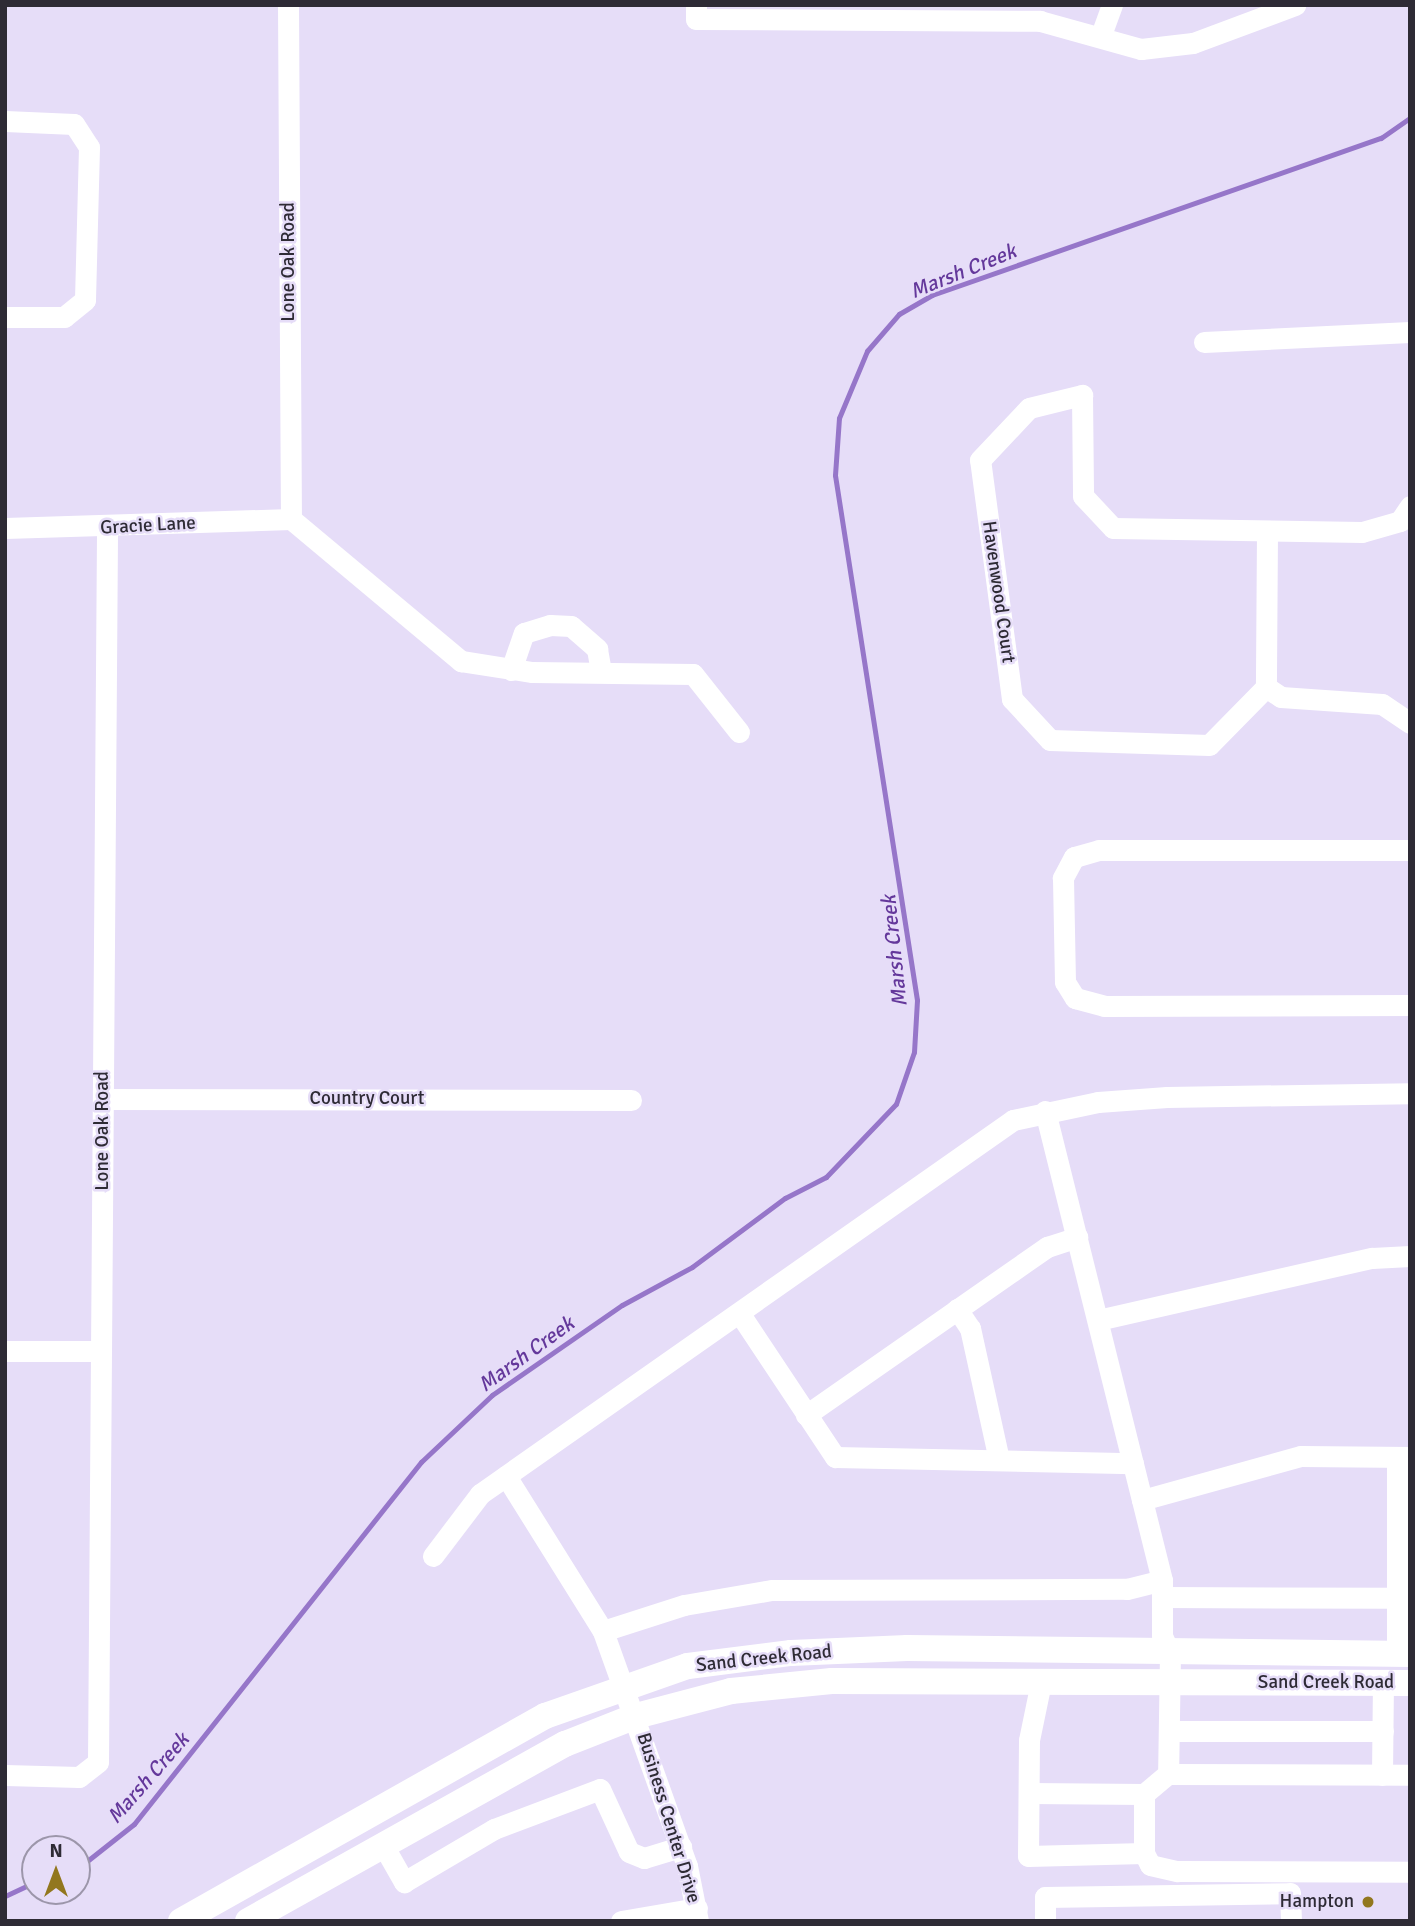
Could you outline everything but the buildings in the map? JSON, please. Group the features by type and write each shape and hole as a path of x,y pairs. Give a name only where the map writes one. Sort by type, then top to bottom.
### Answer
{"main road":[{"name":"Sand Creek Road","path":"181,1921 499,1740 624,1685 718,1660 791,1653 1403,1653"},
{"name":"Sand Creek Road","path":"248,1921 565,1744 636,1716 731,1691 832,1681 1410,1683"}],"street":[{"name":"Lone Oak Road","path":"288,5 291,519"},
{"path":"1101,35 1112,5"},
{"path":"696,12 907,12 1040,21 1101,35 1141,49 1193,43 1295,5"},
{"path":"5,121 74,124 89,148 85,300 64,317 5,317"},
{"path":"1204,342 1410,332"},
{"name":"Havenwood Court","path":"1266,687 1209,745 1050,740 1012,699 980,460 1030,408 1082,396 1083,496 1113,528 1267,532 1373,531 1400,521 1410,506"},
{"name":"Gracie Lane","path":"5,528 107,529 291,519"},
{"path":"291,519 461,661 511,670 693,674 739,732"},
{"name":"Lone Oak Road","path":"5,1775 79,1777 98,1762 107,529"},
{"path":"1267,532 1266,687 1280,697 1382,704 1410,723"},
{"path":"511,670 524,633 550,625 571,626 597,649 601,672"},
{"path":"1410,850 1099,850 1074,857 1063,878 1065,982 1075,998 1104,1006 1410,1005"},
{"path":"433,1556 480,1494 1013,1120 1045,1111 1167,1097 1410,1093"},
{"name":"Country Court","path":"104,1099 631,1100"},
{"path":"1045,1111 1162,1589 1162,1636 1170,1653 1168,1774"},
{"path":"806,1415 1047,1247 1077,1237"},
{"path":"1098,1320 1372,1258 1410,1256"},
{"path":"957,1309 970,1328 999,1460"},
{"path":"740,1314 835,1457 1133,1462"},
{"path":"5,1351 101,1351"},
{"path":"1142,1500 1301,1456 1403,1457 1403,1653"},
{"name":"Business Center Drive","path":"506,1476 603,1631 636,1716 681,1847 697,1914"},
{"path":"603,1631 684,1605 772,1590 1162,1589 1401,1608"},
{"path":"1041,1682 1029,1740 1028,1856 1144,1853"},
{"path":"1382,1775 1383,1683"},
{"path":"1169,1731 1383,1731"},
{"path":"1029,1793 1144,1794 1168,1774 1410,1775"},
{"path":"383,1845 404,1882 494,1829 600,1789 629,1852 644,1858 681,1847"},
{"path":"1144,1794 1144,1853 1150,1865 1177,1871 1410,1872"},
{"path":"1045,1921 1045,1897 1290,1894 1291,1921"},
{"path":"621,1921 697,1914"}],"waterway":[{"name":"Marsh Creek","path":"91,1858 134,1824 421,1462 492,1395 622,1305 692,1267 785,1198 826,1177 896,1104 914,1052 917,1000 835,475 839,418 867,351 899,314 932,295 1381,138 1410,118"},
{"name":"Marsh Creek","path":"5,1896 21,1889"}],"place":[{"name":"Hampton","path":"1368,1902"}]}
